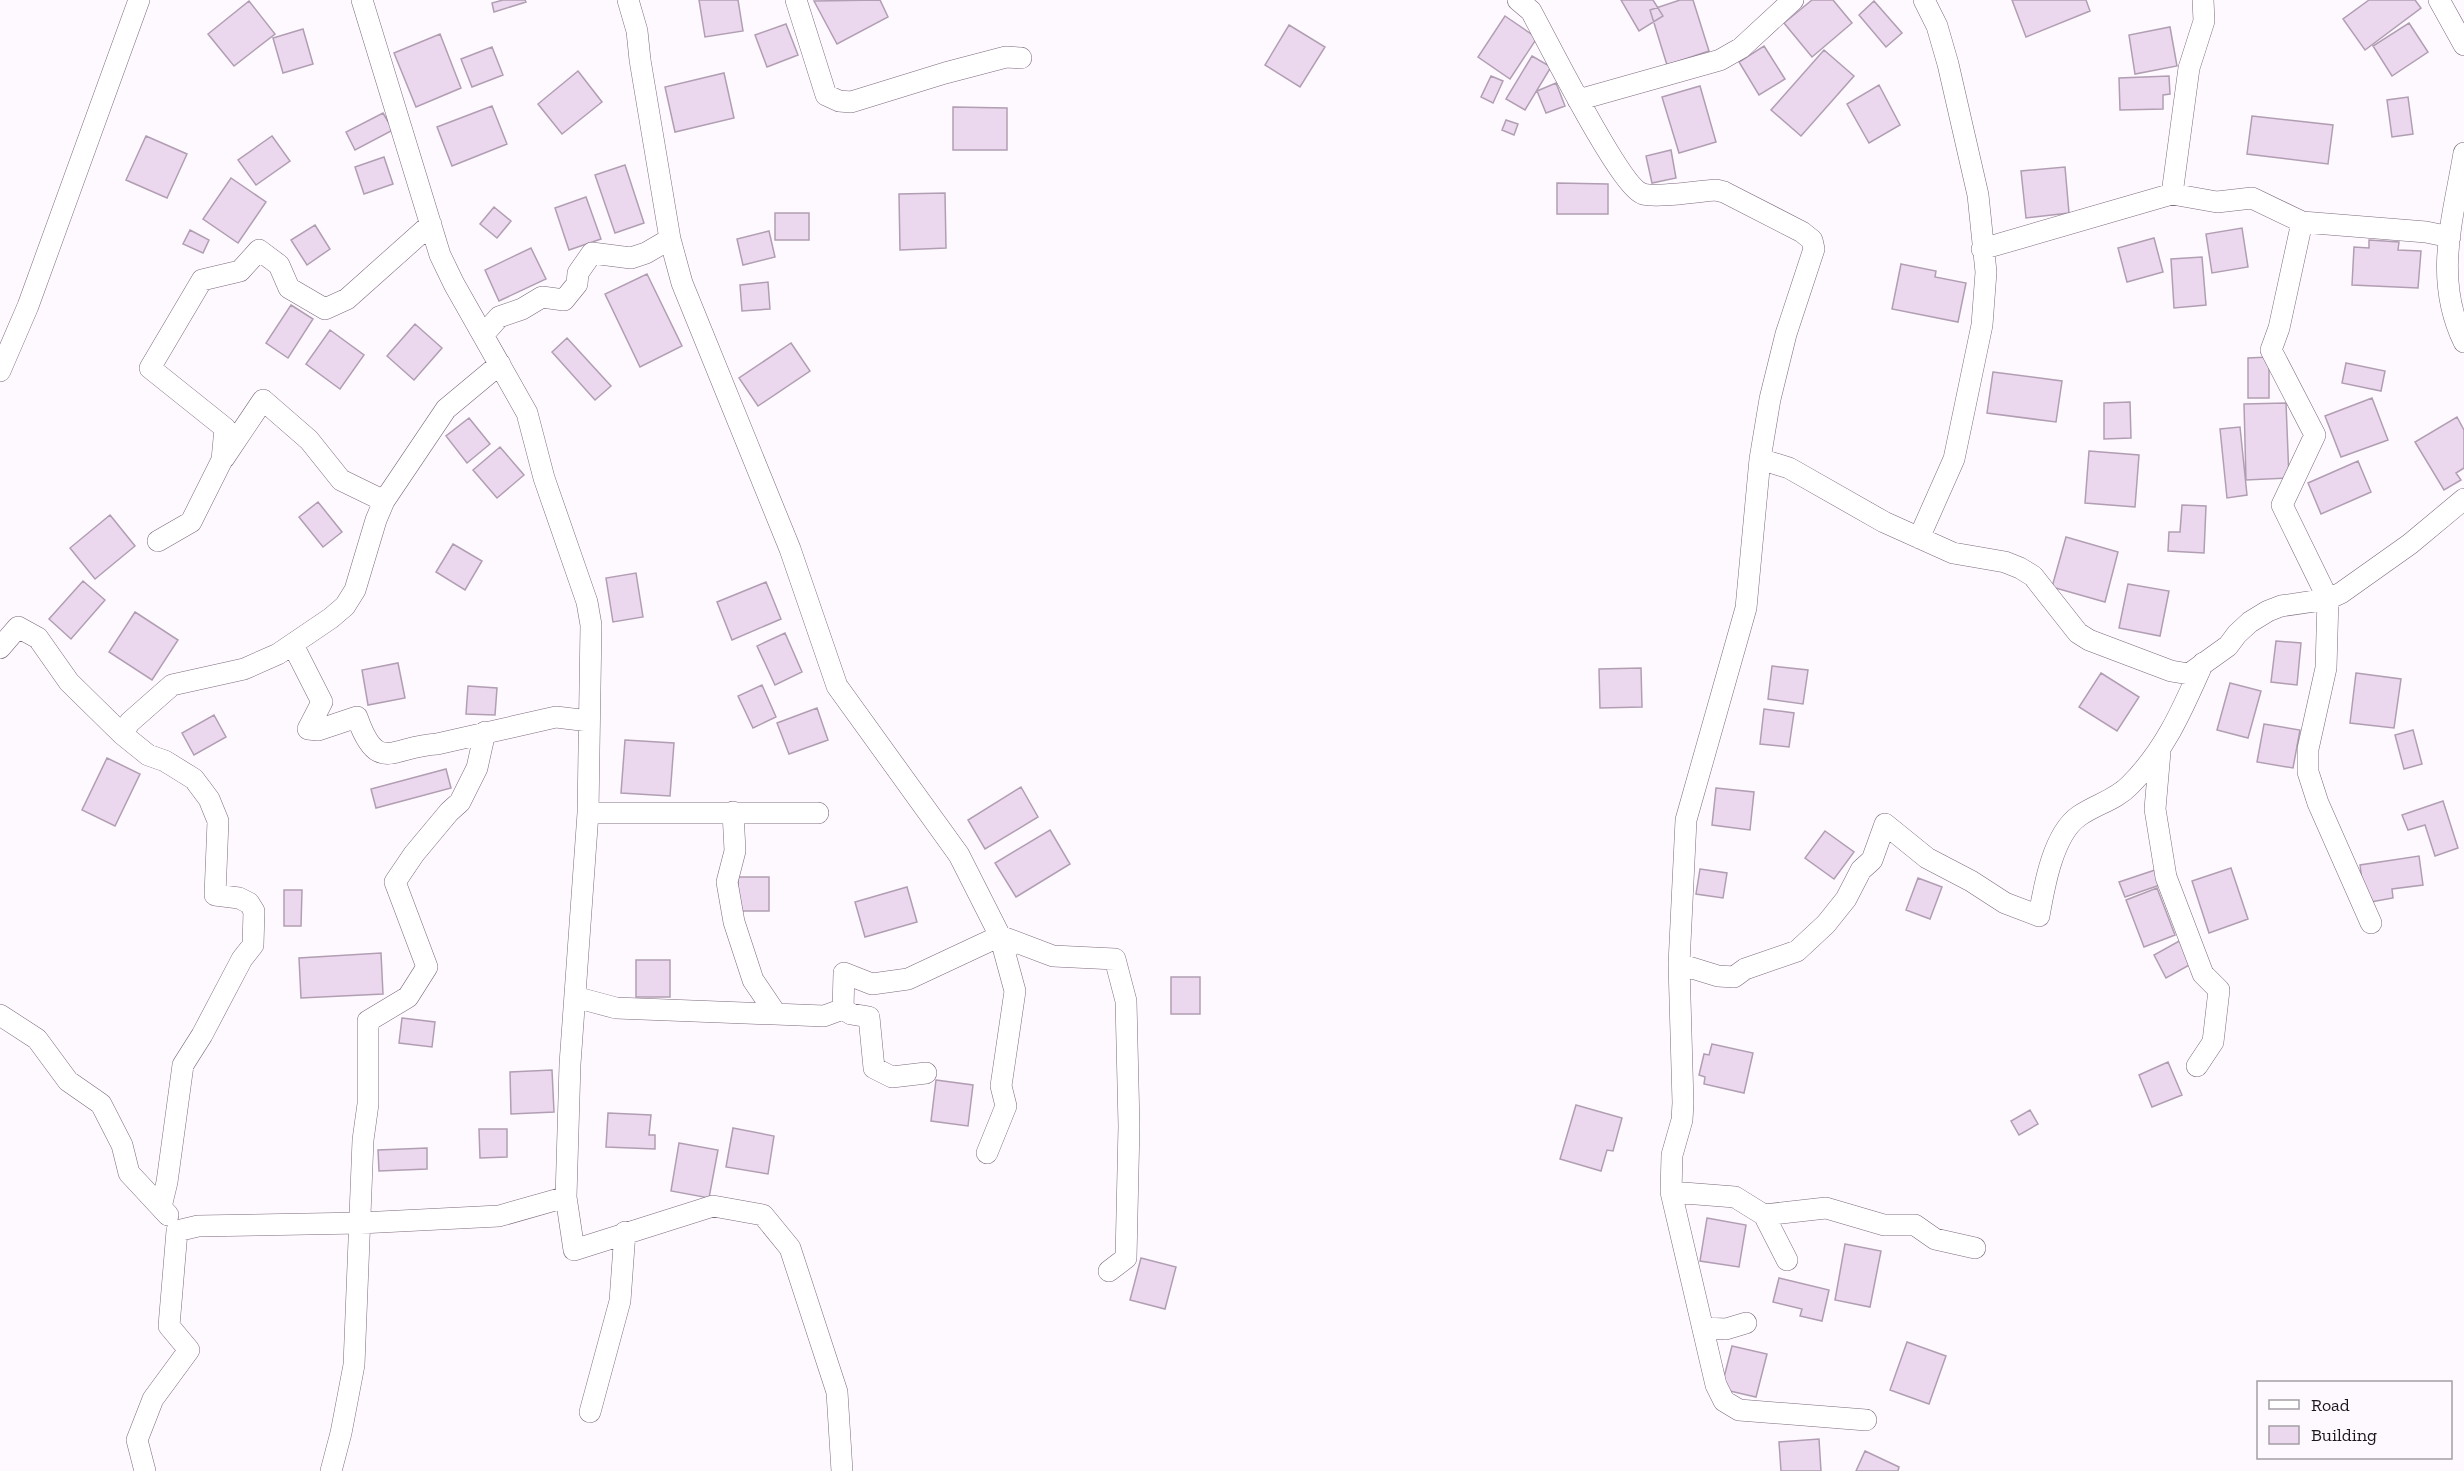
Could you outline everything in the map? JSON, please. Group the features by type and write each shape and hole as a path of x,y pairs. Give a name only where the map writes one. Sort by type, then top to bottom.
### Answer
{"street":[{"path":"0,371 28,306 139,0"},
{"path":"362,0 440,255 454,284 528,413 544,478 587,602 591,625 588,813 570,1064 566,1197 574,1250 712,1206 763,1215 790,1248 837,1392 842,1471"},
{"path":"628,0 637,31 639,60 670,239 682,283 790,549 837,686 959,855 1000,936 1015,991 1001,1086 1006,1106 987,1153"},
{"path":"796,0 826,95 839,101 851,102 1006,57 1021,58"},
{"path":"1518,0 1532,11 1578,100 1624,176 1636,190 1649,195 1716,190 1738,198 1793,227 1812,240 1814,249 1786,334 1770,399 1760,459 1746,608 1686,820 1679,964 1683,1103 1682,1120 1672,1155 1671,1192 1716,1385 1724,1401 1739,1410 1866,1420"},
{"path":"1578,100 1719,60 1740,48 1793,0"},
{"path":"1919,538 1954,459 1982,325 1986,272 1978,195 1948,64 1937,26 1924,0"},
{"path":"2172,194 2189,68 2204,21 2203,0"},
{"path":"2439,0 2463,41"},
{"path":"2464,153 2446,265 2448,294 2464,342"},
{"path":"1982,249 2172,194 2217,202 2252,198 2302,222 2426,232 2450,237"},
{"path":"2302,222 2279,328 2271,350 2315,435 2282,505 2328,599 2326,669 2308,749 2308,772 2371,923"},
{"path":"222,460 225,428 150,368 202,280 240,271 259,250 279,266 289,288 325,309 347,299 431,224"},
{"path":"484,334 499,317 522,309 543,297 564,300 577,284 578,273 592,253 631,258 646,253 670,239"},
{"path":"122,734 130,722 172,685 244,669 292,645 345,606 355,590 384,501 446,409 500,364"},
{"path":"158,540 190,522 222,460 263,400 309,440 341,480 384,501"},
{"path":"1760,459 1789,468 1884,522 1953,553 2005,562 2033,576 2078,633 2089,640 2171,672 2189,674 2228,646 2250,622 2268,611 2281,606 2328,599 2341,593 2409,544 2464,499"},
{"path":"0,648 18,627 38,638 69,682 122,734 148,755 165,761 194,779 209,799 218,821 215,896 239,898 249,903 254,911 253,945 242,958 202,1035 183,1065 167,1182 161,1207"},
{"path":"292,645 322,702 308,729 318,730 357,717 364,736 376,751 394,755 418,745 437,744 485,732 525,726 556,717 589,721"},
{"path":"1679,964 1718,976 1734,978 1745,969 1797,951 1826,924 1846,898 1861,870 1872,860 1885,824 1927,858 1971,881 2005,903 2039,916 2046,877 2067,826 2079,815 2116,797 2129,787 2160,752 2203,662"},
{"path":"331,1471 354,1365 363,1140 368,1104 368,1021 408,998 427,967 395,882 414,854 460,802 477,768 485,732"},
{"path":"2160,752 2155,809 2166,877 2203,974 2219,990 2213,1042 2197,1066"},
{"path":"733,812 735,851 727,882 734,922 753,980 776,1014"},
{"path":"588,813 818,813"},
{"path":"843,1009 844,973 872,984 908,979 1000,936 1053,956 1115,959 1126,1001 1129,1126 1126,1258 1109,1271"},
{"path":"575,997 616,1008 824,1016 843,1009"},
{"path":"843,1009 851,1014 869,1017 874,1068 892,1077 926,1074"},
{"path":"0,1015 38,1039 68,1080 101,1104 122,1145 129,1173 161,1207 177,1231 169,1326 189,1350 153,1399 137,1440 145,1471"},
{"path":"1671,1192 1735,1197 1764,1215 1787,1260"},
{"path":"177,1231 198,1226 499,1216 566,1197"},
{"path":"1764,1215 1826,1208 1884,1226 1915,1226 1935,1239 1975,1248"},
{"path":"590,1412 620,1301 626,1232"},
{"path":"1704,1328 1726,1329 1746,1323"}],"building":[{"path":"503,0 525,0 526,2 494,12 492,3"},
{"path":"699,0 738,0 743,31 705,37"},
{"path":"880,0 888,17 837,44 814,1"},
{"path":"1621,0 1653,0 1663,16 1639,31"},
{"path":"1680,0 1693,0 1709,51 1667,65 1650,10"},
{"path":"1812,0 1833,0 1852,23 1812,57 1784,23"},
{"path":"2012,0 2086,0 2090,11 2026,37"},
{"path":"2369,0 2415,0 2421,8 2365,50 2343,19"},
{"path":"249,1 275,34 234,66 208,34"},
{"path":"1874,1 1902,33 1886,47 1859,15"},
{"path":"1505,16 1537,38 1510,79 1478,57"},
{"path":"2409,23 2428,52 2392,76 2373,46"},
{"path":"786,24 798,55 767,67 755,35"},
{"path":"1289,25 1325,47 1300,87 1265,65"},
{"path":"2170,27 2177,66 2135,74 2129,35"},
{"path":"303,29 313,64 283,73 273,38"},
{"path":"440,34 461,88 416,107 394,53"},
{"path":"1764,46 1785,79 1759,95 1739,62"},
{"path":"492,47 503,75 472,87 461,59"},
{"path":"1824,50 1854,76 1801,136 1771,110"},
{"path":"1532,56 1551,67 1525,110 1506,99"},
{"path":"578,71 602,102 562,134 538,104"},
{"path":"724,73 734,118 675,132 665,87"},
{"path":"1491,76 1503,81 1493,103 1481,97"},
{"path":"2169,76 2170,94 2163,95 2163,109 2120,110 2119,78"},
{"path":"1556,83 1565,106 1546,113 1537,91"},
{"path":"1879,85 1900,125 1869,143 1847,104"},
{"path":"1700,86 1716,142 1679,153 1662,97"},
{"path":"2408,97 2413,134 2392,137 2387,100"},
{"path":"492,106 507,144 452,166 437,127"},
{"path":"953,107 1007,108 1007,150 953,150"},
{"path":"383,113 393,130 355,150 346,132"},
{"path":"2252,116 2333,125 2328,164 2247,154"},
{"path":"1506,120 1518,124 1514,135 1502,130"},
{"path":"146,136 187,154 167,198 126,180"},
{"path":"272,136 290,161 256,185 238,160"},
{"path":"1671,150 1676,178 1652,183 1646,156"},
{"path":"384,157 393,184 364,194 355,167"},
{"path":"625,165 644,223 615,233 595,175"},
{"path":"2065,167 2069,213 2026,218 2021,171"},
{"path":"231,178 266,202 238,243 203,219"},
{"path":"1557,183 1608,184 1608,214 1557,214"},
{"path":"945,193 946,248 900,250 899,194"},
{"path":"586,197 601,239 569,250 555,208"},
{"path":"494,207 511,221 497,238 480,224"},
{"path":"775,213 809,213 809,240 775,240"},
{"path":"315,225 330,249 307,265 291,240"},
{"path":"2242,228 2248,267 2212,273 2206,234"},
{"path":"190,230 209,240 203,253 183,244"},
{"path":"769,231 775,257 743,265 737,239"},
{"path":"2154,238 2163,272 2127,282 2118,248"},
{"path":"2369,240 2399,242 2398,250 2421,251 2418,288 2352,285 2354,247 2369,248"},
{"path":"531,248 546,279 499,301 485,270"},
{"path":"2202,257 2206,305 2174,308 2171,259"},
{"path":"1901,264 1936,271 1935,277 1966,283 1958,322 1892,309"},
{"path":"647,274 682,346 640,367 605,294"},
{"path":"768,282 770,309 742,311 740,285"},
{"path":"291,305 313,319 288,358 266,343"},
{"path":"415,324 442,348 414,380 387,356"},
{"path":"330,330 364,355 340,389 306,364"},
{"path":"567,338 611,386 595,400 552,352"},
{"path":"791,343 810,371 758,406 739,378"},
{"path":"2269,357 2269,398 2248,398 2248,358"},
{"path":"2346,363 2385,371 2381,391 2342,383"},
{"path":"1993,372 2062,381 2056,422 1987,413"},
{"path":"2372,398 2388,440 2341,457 2325,416"},
{"path":"2130,402 2131,438 2104,439 2104,403"},
{"path":"2286,403 2289,478 2246,480 2244,404"},
{"path":"2457,417 2464,430 2464,468 2456,473 2461,480 2444,490 2415,442"},
{"path":"469,418 490,444 467,463 446,436"},
{"path":"2240,427 2247,495 2227,498 2220,429"},
{"path":"500,447 524,475 497,498 473,470"},
{"path":"2089,451 2139,455 2135,507 2085,503"},
{"path":"2358,461 2371,492 2321,514 2308,483"},
{"path":"318,502 342,532 323,547 299,517"},
{"path":"2182,505 2206,506 2204,553 2168,551 2169,532 2180,532"},
{"path":"110,515 135,546 95,579 70,548"},
{"path":"2066,537 2118,552 2105,602 2052,587"},
{"path":"453,544 482,561 465,590 436,572"},
{"path":"636,573 643,617 613,622 606,578"},
{"path":"83,581 105,600 71,639 49,619"},
{"path":"766,582 781,619 732,640 717,602"},
{"path":"2128,584 2169,591 2160,636 2119,628"},
{"path":"135,612 178,640 152,680 109,652"},
{"path":"785,633 802,672 775,685 757,646"},
{"path":"2276,641 2301,643 2297,685 2271,682"},
{"path":"398,663 405,698 368,705 362,670"},
{"path":"1772,666 1808,670 1803,704 1768,699"},
{"path":"1641,668 1642,707 1600,708 1599,669"},
{"path":"2101,673 2139,697 2117,731 2079,707"},
{"path":"2356,673 2401,679 2394,728 2350,723"},
{"path":"2230,683 2261,691 2248,738 2217,730"},
{"path":"762,685 776,717 753,728 738,696"},
{"path":"468,686 497,688 495,715 466,714"},
{"path":"817,708 828,740 789,754 777,723"},
{"path":"1764,709 1794,713 1789,747 1760,744"},
{"path":"214,715 226,737 194,755 182,733"},
{"path":"2264,724 2300,730 2293,768 2257,762"},
{"path":"2413,730 2422,764 2404,769 2395,735"},
{"path":"625,740 674,743 670,796 621,793"},
{"path":"107,758 140,774 115,826 82,810"},
{"path":"446,769 451,788 376,808 371,789"},
{"path":"1021,787 1038,817 985,849 968,820"},
{"path":"1716,788 1754,792 1750,830 1712,825"},
{"path":"2443,801 2458,848 2435,856 2425,825 2408,830 2402,815"},
{"path":"1050,830 1070,864 1016,897 995,863"},
{"path":"1825,831 1854,852 1834,879 1805,858"},
{"path":"2419,856 2423,885 2392,889 2393,898 2365,903 2360,865"},
{"path":"2231,868 2248,919 2209,933 2192,881"},
{"path":"1700,869 1727,873 1723,898 1696,894"},
{"path":"2155,870 2160,885 2125,897 2119,882"},
{"path":"738,877 769,877 769,911 738,911"},
{"path":"1918,878 1942,887 1930,919 1906,910"},
{"path":"907,887 917,922 865,937 855,902"},
{"path":"2157,888 2175,935 2144,947 2126,900"},
{"path":"284,890 302,890 301,926 284,926"},
{"path":"2181,940 2193,963 2166,978 2154,955"},
{"path":"381,953 383,994 301,998 299,958"},
{"path":"636,960 670,960 670,997 636,997"},
{"path":"1171,977 1200,977 1200,1014 1171,1014"},
{"path":"402,1018 435,1022 432,1047 399,1043"},
{"path":"1712,1044 1753,1053 1744,1093 1704,1084 1705,1077 1699,1075 1704,1054 1709,1055"},
{"path":"2168,1062 2182,1095 2152,1107 2139,1075"},
{"path":"552,1070 554,1112 511,1114 510,1072"},
{"path":"936,1080 973,1085 968,1126 931,1121"},
{"path":"1576,1105 1622,1118 1613,1151 1607,1150 1601,1171 1560,1159"},
{"path":"2030,1110 2038,1124 2019,1135 2011,1121"},
{"path":"608,1113 651,1115 649,1135 655,1135 655,1149 606,1147"},
{"path":"733,1128 774,1136 768,1174 726,1167"},
{"path":"479,1129 507,1129 507,1157 480,1158"},
{"path":"679,1143 718,1150 709,1198 671,1191"},
{"path":"427,1148 427,1169 379,1171 378,1150"},
{"path":"1707,1218 1746,1225 1739,1267 1700,1261"},
{"path":"1845,1244 1881,1251 1870,1307 1835,1300"},
{"path":"1141,1258 1176,1267 1165,1309 1130,1300"},
{"path":"1779,1278 1829,1290 1822,1321 1800,1316 1802,1309 1773,1302"},
{"path":"1907,1342 1946,1356 1929,1404 1890,1390"},
{"path":"1732,1346 1767,1354 1756,1397 1721,1389"},
{"path":"1819,1439 1821,1471 1781,1471 1779,1442"},
{"path":"1865,1451 1899,1467 1898,1471 1856,1471"}]}
